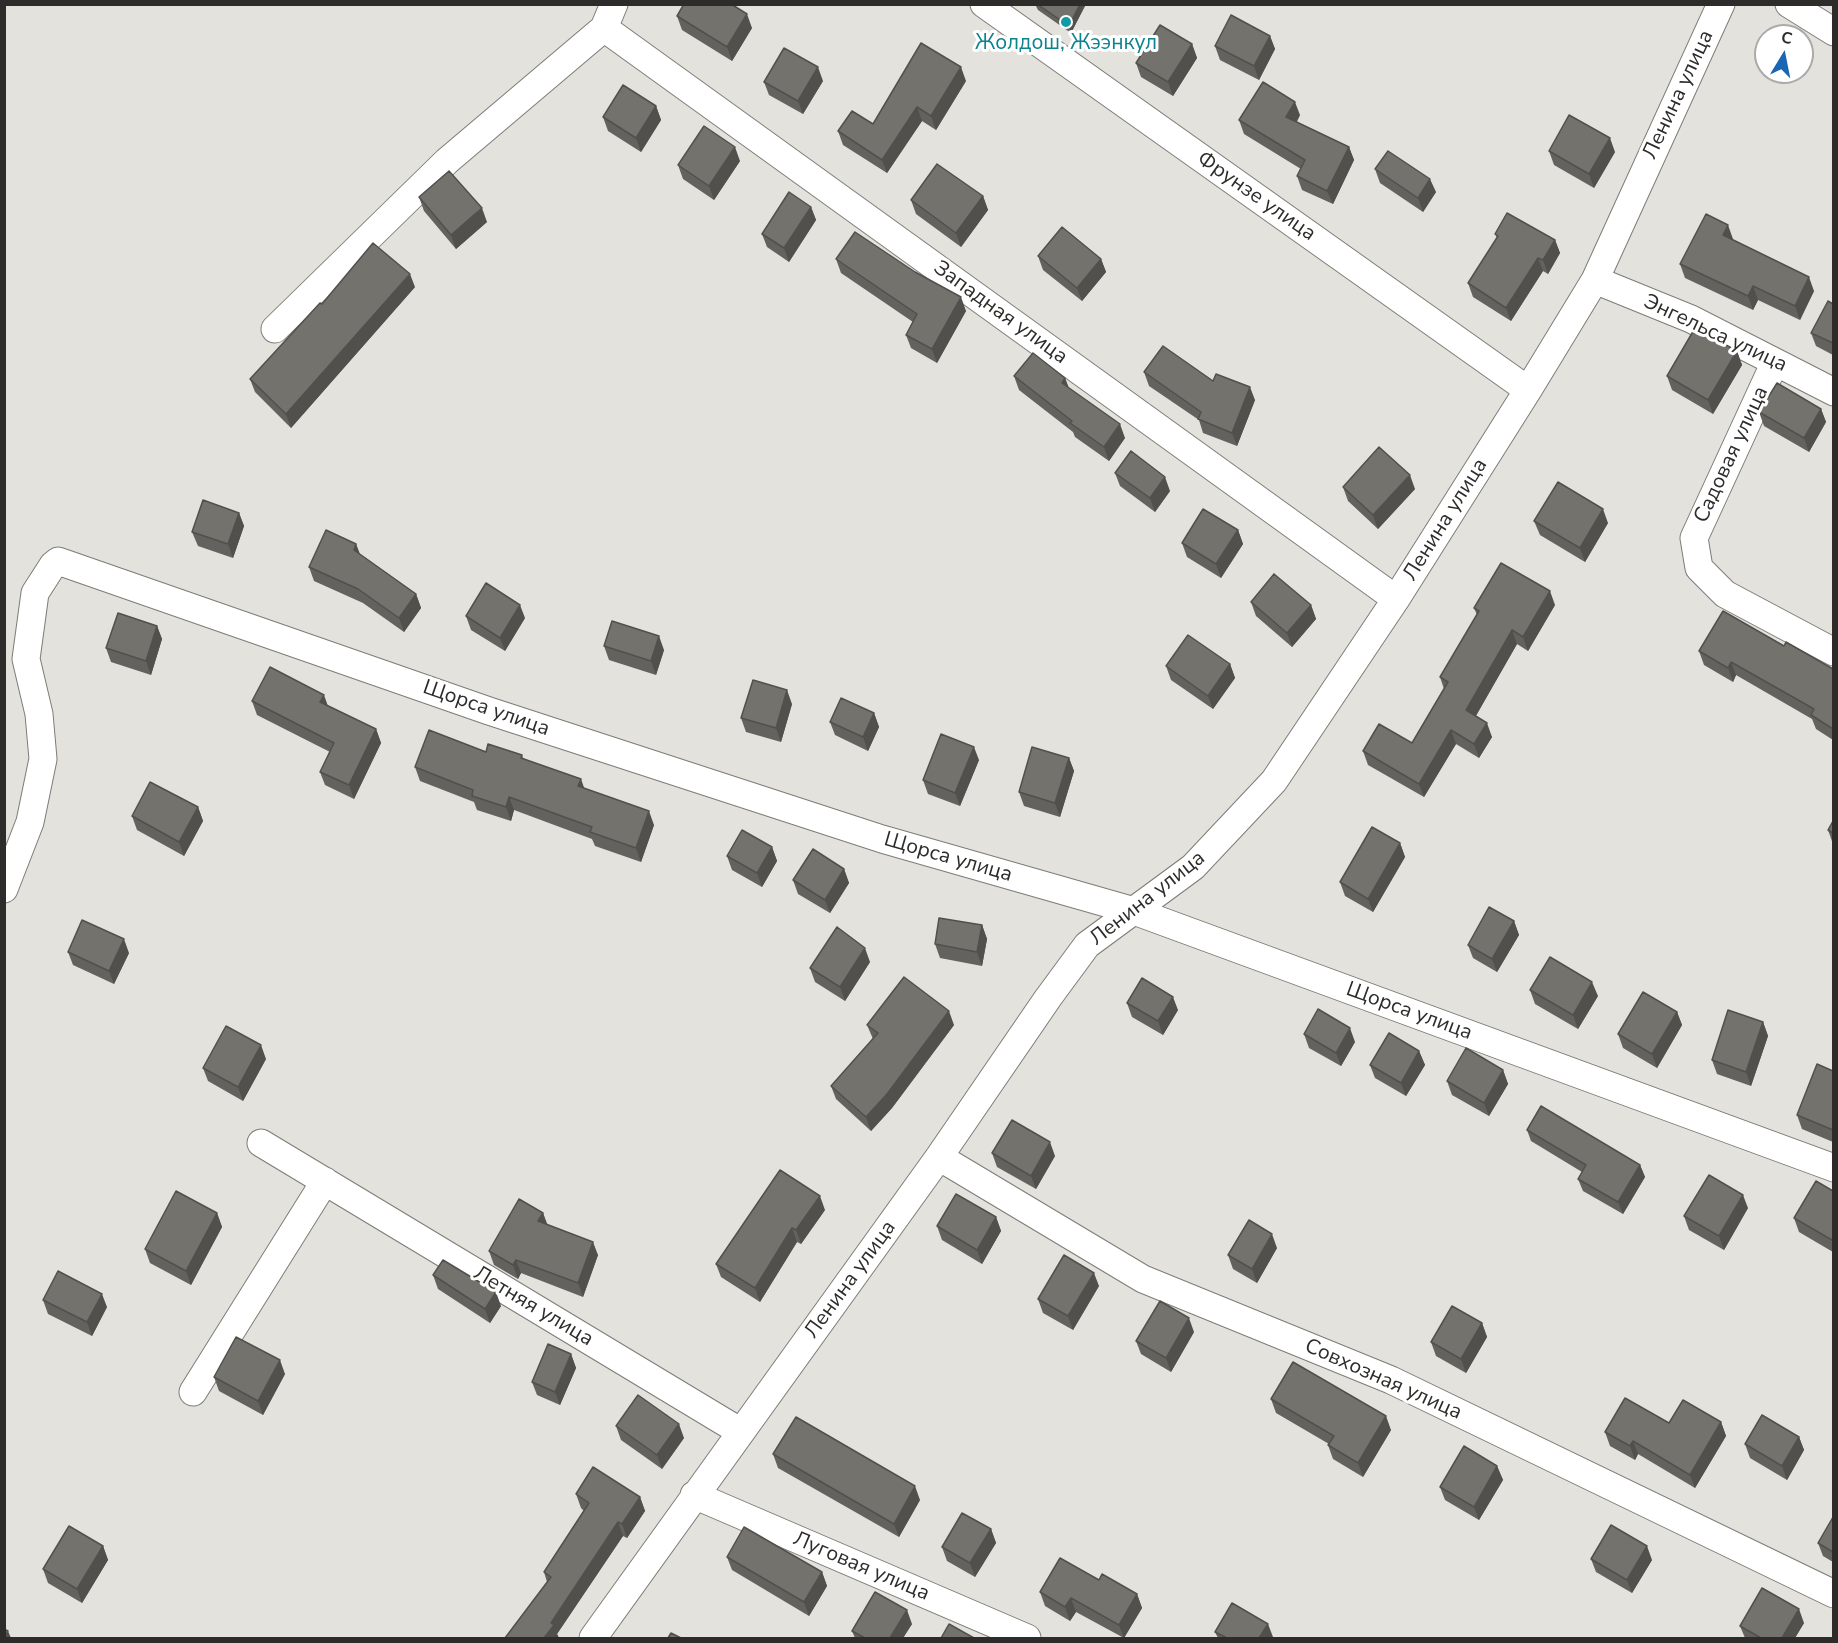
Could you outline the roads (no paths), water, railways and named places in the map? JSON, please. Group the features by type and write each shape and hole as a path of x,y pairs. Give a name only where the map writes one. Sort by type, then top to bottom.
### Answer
{"street":[{"name":"Фрунзе улица","path":"984,4 1528,390"},
{"name":"Ленина улица","path":"593,1638 939,1157 1087,945 1193,867 1274,781 1396,599 1595,280 1721,4"},
{"path":"1789,4 1833,32"},
{"path":"275,329 447,161 609,16"},
{"name":"Западная улица","path":"609,16 1396,599"},
{"name":"Энгельса улица","path":"1595,280 1691,320 1833,392"},
{"name":"Садовая улица","path":"1775,362 1694,538 1699,568 1725,594 1833,652"},
{"name":"Щорса улица","path":"4,889 30,822 43,759 39,714 26,659 34,593 58,561 489,711 882,840 1134,911 1833,1168"},
{"name":"Летняя улица","path":"261,1143 741,1432"},
{"name":"Совхозная улица","path":"939,1157 1143,1279 1390,1380 1833,1594"},
{"path":"193,1392 325,1181"},
{"name":"Луговая улица","path":"694,1495 1028,1638"}],"place":[{"name":"Жолдош, Жээнкул","path":"1066,22"}]}
